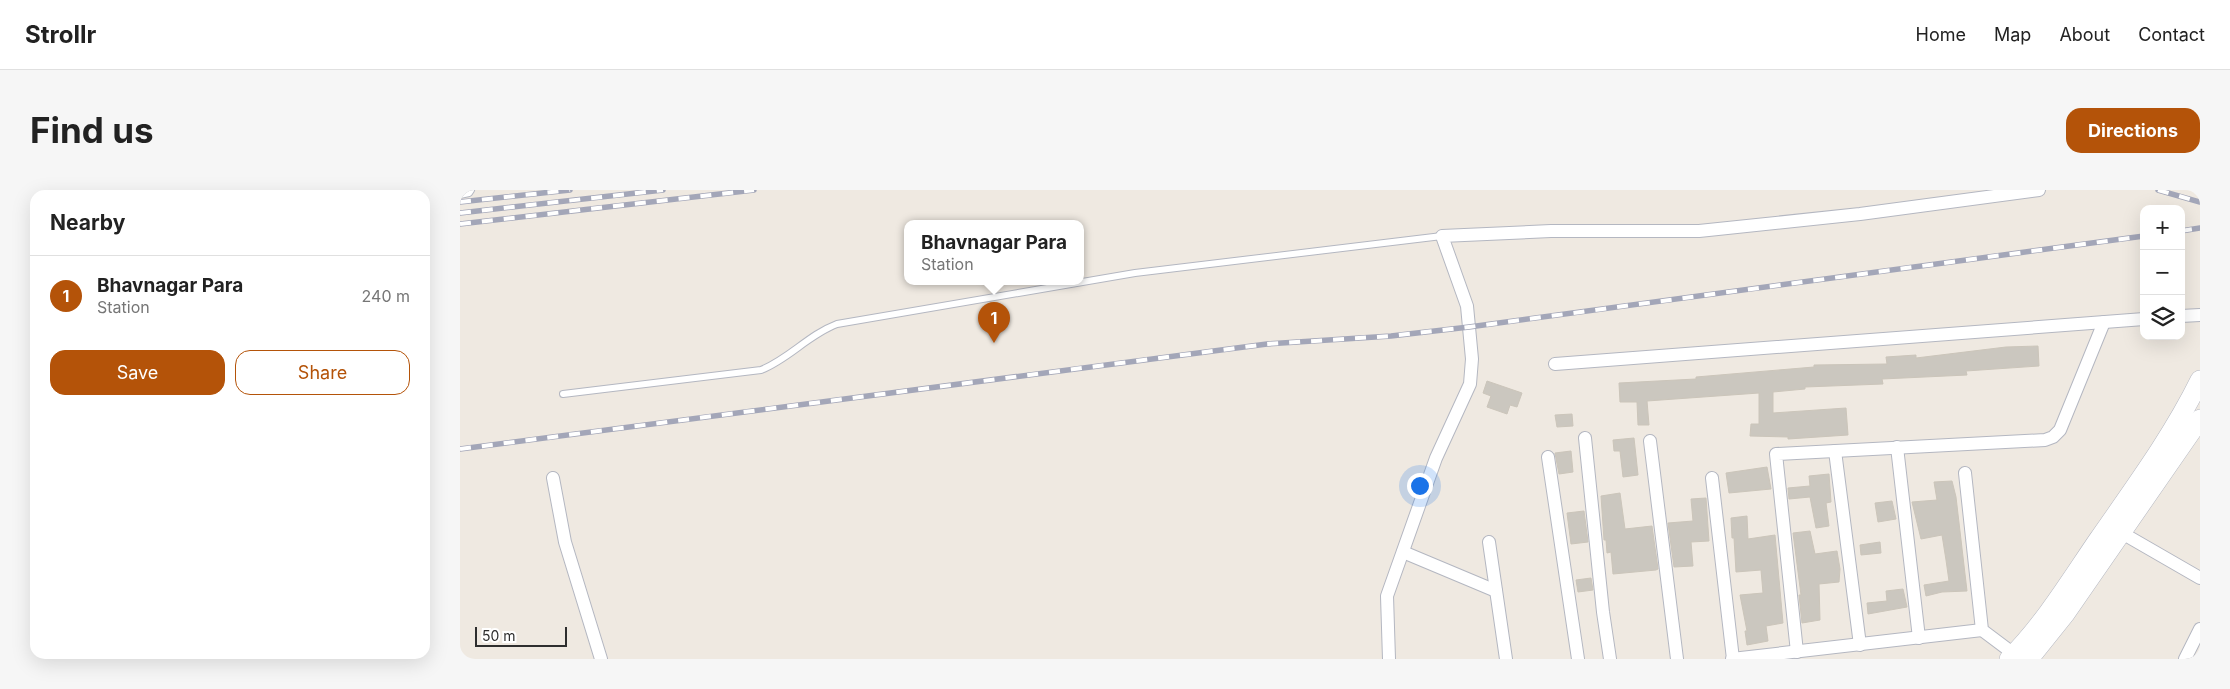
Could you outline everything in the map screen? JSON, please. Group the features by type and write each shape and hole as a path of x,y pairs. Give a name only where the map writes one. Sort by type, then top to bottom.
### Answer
{"street":[{"path":"1389,659 1388,596 1436,458 1470,384 1472,359 1467,306 1442,236 1551,231 1699,231 1860,214 2039,190"},
{"path":"2185,316 2200,315"},
{"path":"1555,364 2140,319"},
{"path":"1797,652 1776,454 2045,440 2053,437 2060,430 2104,322"},
{"path":"1712,478 1733,659 1982,630 2017,657 2061,619 2115,529 2195,420 2200,380"},
{"path":"1585,438 1603,612 1610,659"},
{"path":"1650,441 1676,659"},
{"path":"1898,447 1919,638"},
{"path":"1835,451 1860,645"},
{"path":"1548,457 1578,659"},
{"path":"1965,473 1982,630"},
{"path":"553,478 565,542 601,659"},
{"path":"2115,529 2196,576"},
{"path":"1489,542 1506,659"},
{"path":"1403,552 1496,591"},
{"path":"2185,659 2200,629"}],"lane":[{"path":"460,195 468,194 472,190"},
{"path":"1084,283 1135,274 1442,236"},
{"path":"563,394 760,370 778,362 813,335 837,324 1069,285"}],"building":[{"path":"2038,346 2039,366 1966,371 1967,375 1882,379 1883,384 1805,387 1805,389 1773,392 1773,413 1846,408 1848,435 1788,439 1788,437 1750,436 1751,424 1759,424 1759,393 1647,401 1649,425 1638,425 1637,402 1620,402 1619,383 1696,379 1696,377 1814,367 1814,365 1887,364 1886,357 1916,355 1916,358 2006,347"},
{"path":"1487,381 1522,393 1517,407 1510,405 1507,414 1487,407 1491,396 1483,393"},
{"path":"1572,414 1573,426 1557,427 1555,415"},
{"path":"1634,438 1638,475 1623,477 1620,451 1614,451 1613,440"},
{"path":"1571,451 1573,472 1559,474 1555,453"},
{"path":"1767,467 1771,489 1729,493 1726,473"},
{"path":"1829,474 1831,502 1826,503 1829,526 1816,528 1810,497 1789,499 1788,488 1810,486 1809,476"},
{"path":"1952,481 1956,497 1967,591 1942,592 1926,596 1924,585 1949,581 1946,560 1942,535 1921,539 1912,502 1937,500 1934,482"},
{"path":"1620,493 1625,529 1652,526 1658,569 1656,570 1613,574 1611,552 1607,553 1606,540 1604,540 1601,496"},
{"path":"1706,498 1709,541 1691,542 1693,566 1674,567 1668,523 1693,521 1691,499"},
{"path":"1892,501 1896,519 1878,522 1875,503"},
{"path":"1584,511 1588,542 1571,544 1567,513"},
{"path":"1747,516 1748,539 1775,535 1783,623 1766,626 1768,641 1747,645 1745,631 1747,631 1740,595 1763,593 1761,570 1736,572 1731,518"},
{"path":"1810,531 1815,554 1837,551 1840,569 1839,582 1819,584 1820,620 1802,623 1799,595 1801,595 1793,533"},
{"path":"1880,542 1881,553 1861,555 1860,545"},
{"path":"1591,578 1593,590 1578,592 1576,580"},
{"path":"1903,589 1907,607 1868,614 1867,603 1887,601 1886,591"}],"railway":[{"path":"460,202 570,190"},
{"path":"460,213 663,190"},
{"path":"460,224 754,190"},
{"path":"2158,190 2200,202"},
{"path":"2185,230 2200,228"},
{"path":"460,449 1267,344 1391,336 1469,327 2140,237"}],"place":[{"name":"Bhavnagar Para","path":"994,343"}]}
